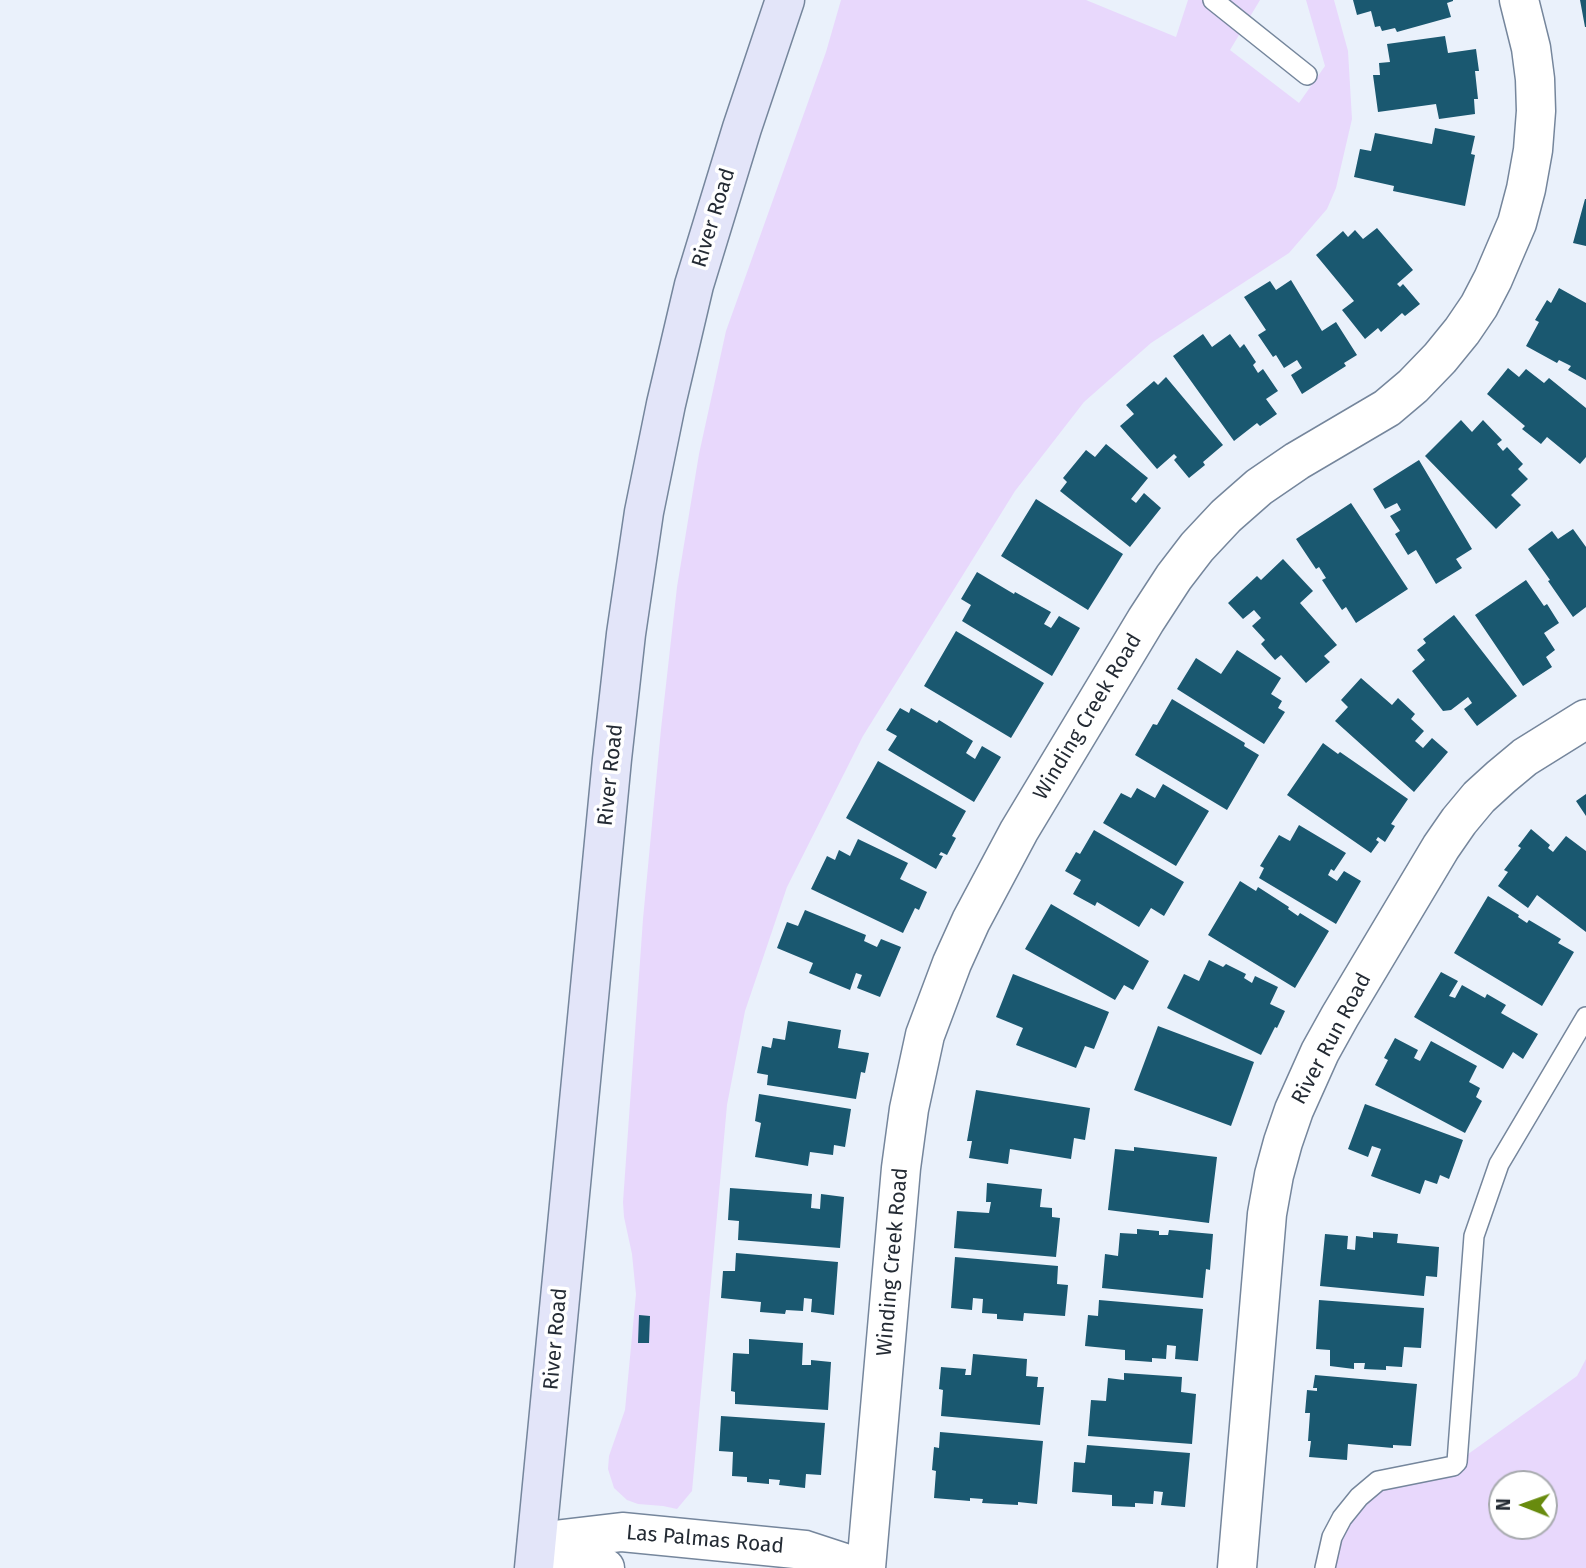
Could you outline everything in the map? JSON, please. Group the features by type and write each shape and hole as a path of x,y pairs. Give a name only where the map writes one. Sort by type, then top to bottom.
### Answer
{"main road":[{"name":"River Road","path":"535,1555 612,760 626,634 644,512 694,285 785,0"}],"street":[{"name":"Winding Creek Road","path":"866,1568 901,1168 909,1109 925,1035 952,963 1019,831 1146,620 1197,547 1226,516 1259,487 1297,461 1387,408 1413,386 1440,358 1479,306 1517,223 1533,150 1535,79 1531,48 1519,0"},
{"name":"River Run Road","path":"1237,1568 1267,1214 1280,1153 1294,1110 1320,1052 1340,1016 1459,821 1500,777 1534,751 1586,719"},
{"name":"Las Palmas Road","path":"535,1555 622,1532 805,1550 860,1568"},
{"name":"Las Palmas Road","path":"535,1555 606,1568"}],"lane":[{"path":"1213,0 1307,75"},
{"path":"1325,1568 1332,1537 1342,1518 1359,1497 1378,1481 1454,1466 1457,1462 1474,1236 1499,1164 1586,1017"}],"shaded area":[{"path":"841,0 1086,0 1176,37 1188,0 1260,0 1230,50 1299,103 1325,66 1306,0 1334,0 1348,51 1352,119 1336,188 1327,209 1289,253 1151,343 1084,402 1015,491 863,736 787,887 745,1011 727,1105 692,1491 677,1509 627,1500 614,1488 608,1469 609,1456 625,1410 636,1294 623,1202 643,919 661,729 677,587 699,454 726,331 826,52"},
{"path":"1586,1359 1586,1568 1325,1568 1359,1497 1457,1462 1577,1376"}],"building":[{"path":"1353,0 1453,1 1447,3 1451,17 1397,32 1395,28 1382,31 1380,26 1375,27 1371,11 1357,15"},
{"path":"1580,0 1586,0 1586,27 1585,27"},
{"path":"1445,36 1448,53 1476,49 1479,71 1475,71 1478,99 1474,99 1475,114 1439,119 1436,104 1378,112 1373,75 1380,75 1379,63 1390,62 1387,44"},
{"path":"1435,128 1475,136 1471,154 1475,155 1465,206 1393,191 1394,186 1354,177 1360,149 1371,151 1375,133 1432,144"},
{"path":"1586,199 1586,246 1573,243"},
{"path":"1377,228 1413,270 1397,284 1400,287 1403,284 1420,304 1405,316 1402,313 1381,332 1378,328 1365,339 1342,310 1354,301 1316,255 1343,231 1348,237 1355,230 1363,239"},
{"path":"1291,280 1322,331 1336,322 1357,355 1344,363 1346,366 1302,394 1291,375 1302,368 1297,360 1284,368 1276,355 1273,357 1258,335 1266,330 1244,297 1270,281 1276,290"},
{"path":"1559,288 1586,303 1586,380 1568,370 1571,366 1559,360 1557,363 1526,346 1539,322 1535,320 1547,300 1551,303"},
{"path":"1203,334 1212,347 1230,334 1240,348 1244,344 1256,362 1253,365 1258,373 1263,369 1278,391 1266,399 1277,414 1260,426 1257,423 1234,441 1173,356"},
{"path":"1508,368 1519,377 1526,369 1544,383 1549,378 1586,408 1586,457 1580,464 1547,437 1541,444 1522,429 1525,426 1487,394"},
{"path":"1166,377 1223,445 1189,478 1174,460 1177,457 1174,454 1157,469 1120,426 1134,414 1126,405 1154,381 1158,385"},
{"path":"1461,420 1472,432 1483,420 1502,440 1497,444 1503,451 1507,447 1523,464 1518,469 1528,479 1511,495 1521,505 1496,529 1425,456"},
{"path":"1106,444 1148,478 1131,499 1136,503 1144,493 1161,508 1130,547 1060,491 1067,482 1063,478 1086,450 1095,457"},
{"path":"1419,460 1472,549 1456,559 1462,568 1436,584 1416,550 1408,555 1395,534 1400,531 1390,516 1401,510 1397,503 1385,509 1373,489"},
{"path":"1036,499 1123,554 1088,610 1001,556"},
{"path":"1351,503 1408,589 1356,623 1346,607 1342,610 1322,580 1326,578 1319,567 1316,569 1296,539"},
{"path":"1573,529 1586,547 1586,607 1573,617 1528,549 1552,531 1558,539"},
{"path":"1283,559 1313,591 1300,603 1337,645 1324,656 1330,662 1306,683 1281,655 1275,660 1261,644 1265,640 1252,626 1261,618 1254,610 1243,619 1228,603 1257,576 1261,580"},
{"path":"977,572 1051,612 1044,624 1051,628 1059,616 1080,628 1052,676 962,621 971,605 961,599"},
{"path":"1526,580 1559,623 1544,633 1555,650 1546,657 1552,667 1523,686 1475,615"},
{"path":"1454,615 1517,696 1477,726 1464,709 1472,703 1468,697 1451,710 1443,711 1412,671 1425,660 1417,650 1426,643 1423,639"},
{"path":"956,631 1044,683 1011,738 924,686"},
{"path":"1237,650 1281,678 1271,694 1282,701 1278,708 1285,712 1264,744 1177,689 1196,658 1221,674"},
{"path":"1361,678 1392,705 1398,698 1415,714 1411,719 1424,731 1415,741 1423,748 1432,738 1448,752 1414,792 1335,721 1348,707 1341,700"},
{"path":"1172,699 1245,743 1244,746 1259,755 1227,810 1135,755"},
{"path":"900,708 909,713 911,708 937,723 939,720 973,741 966,753 975,759 982,746 1001,757 974,802 888,750 897,736 886,730"},
{"path":"1323,743 1408,799 1391,824 1395,826 1385,842 1378,837 1376,840 1379,842 1371,853 1287,795"},
{"path":"878,761 966,811 952,836 956,838 947,855 941,852 939,855 943,856 936,869 846,818"},
{"path":"1163,784 1209,811 1176,866 1103,823 1121,793 1131,798 1137,788 1155,798"},
{"path":"1586,794 1586,816 1576,801"},
{"path":"1299,825 1346,853 1334,871 1331,869 1328,875 1337,881 1344,871 1361,881 1336,924 1259,878 1264,868 1260,866 1279,835 1290,841"},
{"path":"1531,829 1550,845 1548,848 1553,852 1566,836 1586,851 1586,932 1537,895 1528,908 1498,886 1508,872 1504,870"},
{"path":"1094,830 1184,882 1164,916 1151,908 1139,927 1097,902 1095,906 1073,894 1081,880 1065,871 1076,852 1080,854"},
{"path":"858,839 908,863 900,879 927,892 919,910 915,908 903,933 811,889 827,856 835,860 839,850 850,856"},
{"path":"1240,881 1256,891 1258,887 1298,916 1300,913 1329,931 1295,988 1208,935"},
{"path":"1488,896 1527,923 1529,920 1561,939 1558,943 1574,952 1542,1006 1454,953"},
{"path":"1051,904 1149,961 1133,990 1124,985 1115,1000 1025,949"},
{"path":"805,910 866,935 864,941 877,947 881,939 901,947 880,997 857,988 862,975 856,973 850,990 809,973 813,963 777,948 787,922 798,926"},
{"path":"1209,960 1223,967 1226,964 1246,974 1244,978 1252,983 1255,976 1278,987 1270,1004 1285,1011 1261,1055 1167,1008 1184,974 1199,981"},
{"path":"1441,972 1458,981 1449,996 1455,998 1462,985 1485,998 1487,994 1506,1005 1501,1013 1538,1034 1523,1059 1513,1052 1503,1069 1414,1017"},
{"path":"1013,974 1109,1012 1094,1049 1085,1046 1076,1068 1016,1045 1023,1028 996,1017"},
{"path":"788,1021 841,1030 838,1048 869,1053 865,1073 861,1072 856,1099 767,1085 768,1075 757,1073 762,1046 771,1048 773,1038 785,1040"},
{"path":"1158,1026 1254,1062 1231,1126 1134,1090"},
{"path":"1395,1038 1418,1050 1414,1058 1420,1061 1431,1041 1477,1066 1469,1082 1480,1088 1476,1097 1482,1101 1465,1133 1375,1085 1388,1060 1384,1058"},
{"path":"976,1090 1090,1108 1085,1140 1074,1138 1071,1159 1010,1149 1008,1164 969,1158 972,1141 967,1141"},
{"path":"759,1094 851,1109 845,1147 834,1145 833,1155 810,1152 808,1166 755,1157 761,1123 755,1121"},
{"path":"1365,1104 1463,1140 1449,1179 1440,1175 1437,1184 1425,1180 1420,1194 1371,1176 1381,1149 1372,1146 1368,1157 1348,1149"},
{"path":"1134,1147 1217,1157 1209,1223 1108,1210 1115,1149 1134,1151"},
{"path":"987,1183 1042,1189 1040,1207 1052,1208 1052,1217 1060,1218 1056,1257 954,1248 957,1211 989,1213 991,1202 986,1202"},
{"path":"730,1188 812,1194 811,1208 820,1209 821,1194 844,1197 840,1248 738,1240 739,1221 728,1220"},
{"path":"1137,1229 1159,1231 1159,1235 1168,1235 1169,1230 1213,1234 1210,1270 1206,1269 1203,1298 1102,1288 1105,1254 1118,1256 1120,1233 1137,1234"},
{"path":"1373,1232 1398,1234 1397,1243 1439,1247 1437,1277 1426,1276 1424,1296 1320,1286 1325,1234 1348,1236 1347,1249 1355,1250 1356,1236 1373,1238"},
{"path":"736,1253 838,1262 834,1315 811,1312 812,1299 804,1298 803,1311 786,1310 785,1314 760,1312 761,1302 721,1298 723,1271 735,1271"},
{"path":"955,1257 1058,1266 1057,1284 1068,1285 1065,1316 1024,1313 1023,1321 997,1319 997,1314 982,1313 983,1299 973,1298 972,1310 951,1308"},
{"path":"1099,1300 1203,1309 1198,1361 1175,1359 1176,1346 1167,1345 1166,1359 1152,1358 1152,1362 1125,1360 1125,1350 1085,1346 1088,1315 1098,1316"},
{"path":"1319,1300 1424,1308 1421,1348 1404,1347 1402,1367 1386,1366 1386,1370 1364,1369 1365,1363 1354,1363 1354,1369 1330,1366 1330,1350 1316,1349"},
{"path":"639,1315 650,1316 649,1343 638,1343"},
{"path":"749,1339 803,1343 802,1365 811,1365 811,1360 831,1362 828,1410 735,1404 735,1392 731,1391 733,1353 749,1354"},
{"path":"973,1354 1027,1359 1026,1376 1038,1377 1037,1387 1044,1387 1040,1425 941,1416 941,1367 966,1369 965,1375 971,1375"},
{"path":"1124,1373 1182,1377 1181,1392 1196,1394 1192,1444 1088,1436 1091,1400 1106,1401 1108,1378 1124,1380"},
{"path":"1315,1375 1417,1384 1411,1446 1393,1445 1393,1448 1348,1444 1347,1460 1309,1457 1310,1413 1305,1413 1307,1390 1317,1391 1317,1388 1313,1388"},
{"path":"721,1416 825,1423 821,1475 806,1474 805,1488 779,1485 780,1480 769,1479 769,1484 747,1482 747,1477 732,1476 733,1452 719,1451"},
{"path":"940,1432 1043,1441 1037,1504 982,1503 983,1499 970,1498 970,1501 934,1498 934,1447 939,1448"},
{"path":"1087,1445 1190,1453 1185,1507 1161,1505 1163,1492 1154,1491 1153,1504 1135,1503 1135,1507 1112,1506 1112,1495 1072,1492 1074,1462 1085,1463"}]}
